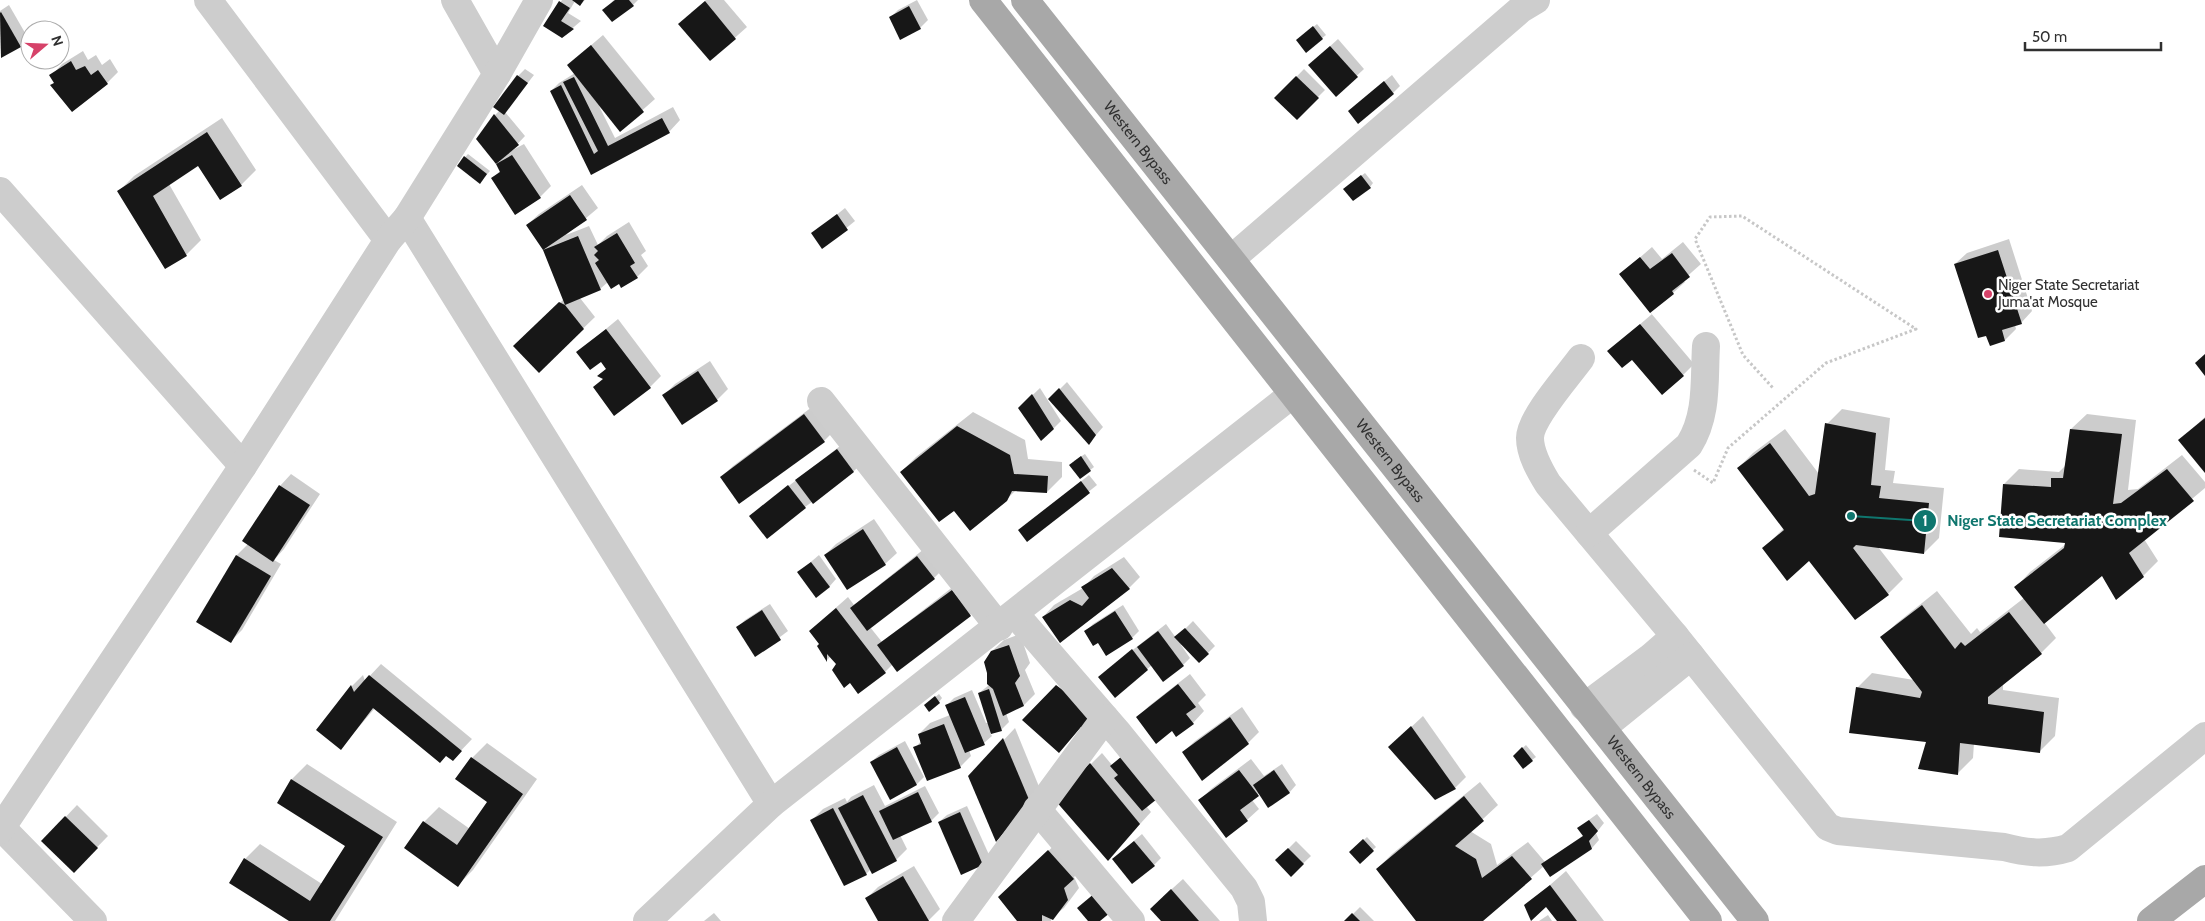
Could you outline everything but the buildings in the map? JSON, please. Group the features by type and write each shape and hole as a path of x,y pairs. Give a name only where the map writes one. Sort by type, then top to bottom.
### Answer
{"main road":[{"path":"983,0 1708,921"},
{"name":"Western Bypass","path":"1025,0 1755,921"},
{"path":"2151,921 2205,878"}],"street":[{"path":"208,0 388,240"},
{"path":"455,0 497,74"},
{"path":"93,921 1,829 244,466 388,240 407,218 497,74 540,0"},
{"path":"1231,258 1522,9 1536,0"},
{"path":"0,191 244,466"},
{"path":"407,218 771,804"},
{"path":"1589,533 1689,445 1698,431 1702,415 1706,346"},
{"path":"1582,358 1533,422 1530,438 1540,469 1548,484 1683,646 1828,827 1838,831 2004,847 2026,853 2050,853 2068,848 2205,736"},
{"path":"647,921 771,804 1293,394"},
{"path":"821,401 1007,620 1105,718 1244,888 1251,902 1253,921"},
{"path":"1584,707 1651,657 1683,646"},
{"path":"1602,728 1683,646"},
{"path":"956,921 1105,718"},
{"path":"1037,809 1131,921"}],"path":[{"path":"1675,457 1713,483 1728,448 1826,363 1916,329 1742,216 1710,217 1695,239 1743,355 1773,388"}],"place":[{"name":"Niger State Secretariat Juma'at Mosque","path":"1988,294"},
{"name":"Niger State Secretariat Complex","path":"1851,516"}]}
